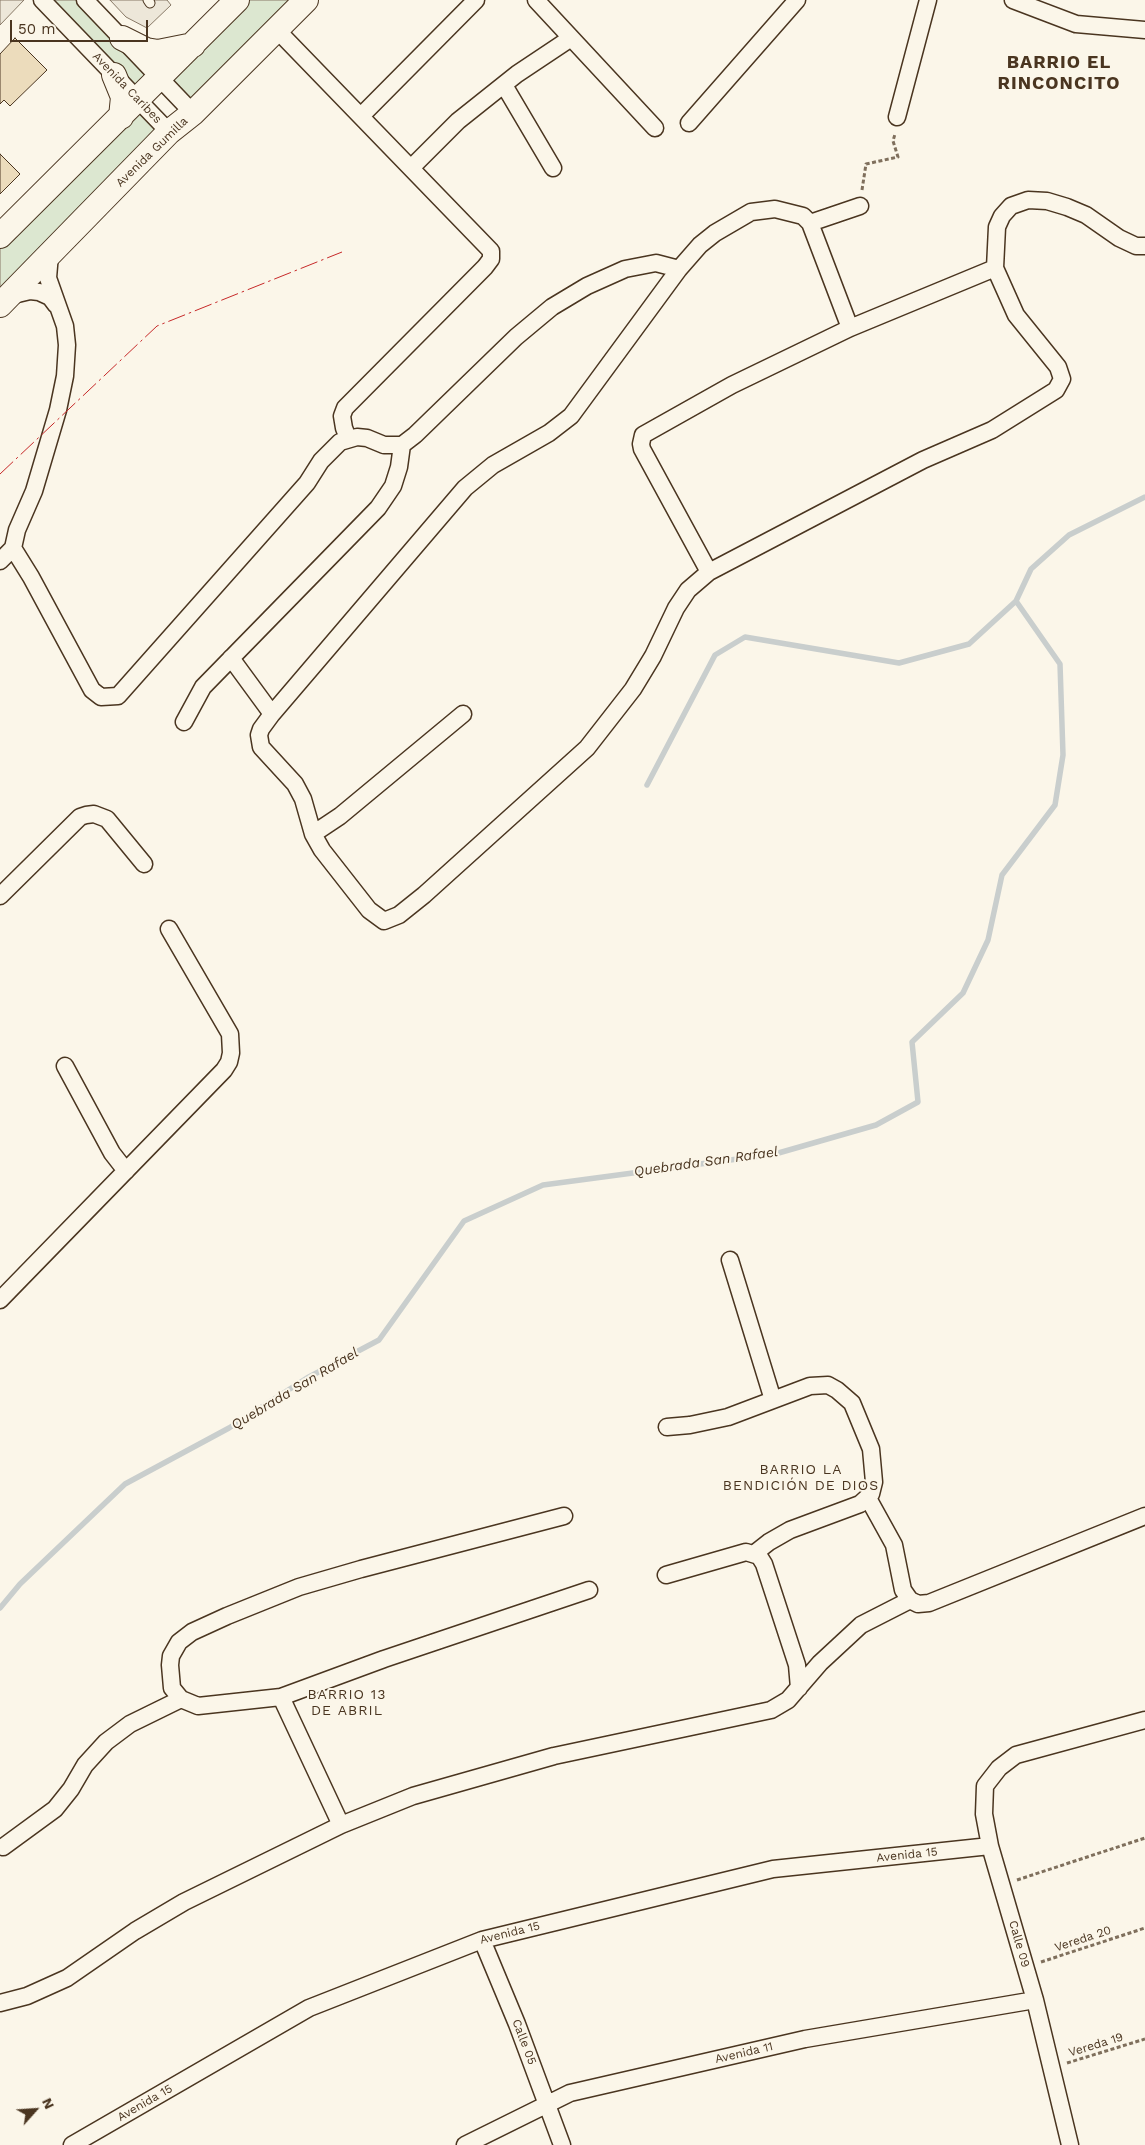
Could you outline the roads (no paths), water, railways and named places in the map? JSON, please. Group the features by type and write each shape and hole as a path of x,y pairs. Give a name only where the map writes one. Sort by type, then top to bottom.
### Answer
{"main road":[{"path":"0,236 237,0"},
{"name":"Avenida Gumilla","path":"4,301 170,132 193,114 306,0"},
{"path":"122,38 146,50 158,52 193,45"},
{"path":"114,75 123,97 121,117"}],"street":[{"name":"Avenida Caribes","path":"42,0 170,132"},
{"path":"84,0 160,77 193,114"},
{"path":"361,116 476,0"},
{"path":"536,0 655,128"},
{"path":"689,123 797,0"},
{"path":"897,118 928,0"},
{"path":"1013,0 1066,21 1087,26 1145,30"},
{"path":"276,30 491,251 491,259 346,408 342,416 348,438"},
{"path":"411,168 458,121 504,85 571,38"},
{"path":"504,85 552,168"},
{"path":"850,328 810,223 803,216 784,210 751,212 731,222 700,245 679,269 571,416 549,433 493,465 466,488 272,714 261,729 260,742 264,751 288,773 303,800 313,834 335,869 369,910 384,921 394,918 424,895 587,748 633,689 654,656 662,634 684,596 709,572 923,460 992,430 1056,390 1062,379 1058,367 1016,315 995,268 997,227 1002,216 1011,206 1028,200 1047,201 1086,215 1119,238 1136,246 1145,246"},
{"path":"810,223 860,206"},
{"path":"0,561 13,548 17,530 34,491 58,410 65,376 67,345 65,326 48,278 50,254"},
{"path":"13,548 32,577 92,690 107,698 118,696 307,483 321,461 340,442 348,438 367,438 384,445 402,445 415,436 516,337 552,307 587,286 625,269 656,263 679,269"},
{"path":"709,572 642,449 640,444 643,435 732,385 850,328 995,268"},
{"path":"4,301 30,291 39,292 50,297 57,307"},
{"path":"184,722 203,687 378,508 393,486 399,467 402,445"},
{"path":"231,658 272,714"},
{"path":"313,834 340,816 463,714"},
{"path":"0,896 80,817 86,815 107,819 144,864"},
{"path":"0,1299 224,1070 231,1053 230,1034 168,929"},
{"path":"65,1066 112,1153 126,1171"},
{"path":"730,1260 773,1400"},
{"path":"667,1427 713,1421 743,1413 800,1388 818,1385 828,1385 846,1397 856,1411 871,1449 874,1488 868,1498 860,1504 790,1530 769,1542 755,1553"},
{"path":"868,1498 894,1545 902,1583 910,1600 918,1604 929,1603 1145,1516"},
{"path":"564,1516 361,1569 300,1587 227,1616 192,1632 175,1648 170,1665 172,1688 180,1699 198,1706 281,1697 384,1659 589,1590"},
{"path":"666,1575 746,1552 755,1553 764,1564 797,1665 799,1688"},
{"path":"0,2003 28,1996 67,1978 135,1931 184,1902 341,1825 412,1796 554,1756 771,1710 788,1700 820,1663 861,1625 910,1600"},
{"path":"281,1697 341,1825"},
{"path":"3,1847 55,1809 71,1789 85,1765 106,1742 130,1724 180,1699"},
{"name":"Calle 09","path":"1070,2145 1035,2000 990,1846 984,1814 985,1786 998,1768 1016,1755 1145,1720"},
{"name":"Avenida 15","path":"72,2145 309,2008 482,1940 773,1869 990,1846"},
{"name":"Calle 05","path":"482,1940 517,2024 562,2145"},
{"name":"Avenida 11","path":"464,2145 570,2093 805,2039 1035,2000"}],"waterway":[{"path":"647,785 715,655 745,637 899,663 969,644 1016,601 1031,569 1069,535 1145,497"},
{"name":"Quebrada San Rafael","path":"0,1608 20,1584 125,1484 229,1428 307,1378 379,1340 464,1221 543,1185 775,1154 876,1125 918,1102 912,1042 963,993 988,940 1002,875 1055,805 1063,755 1060,664 1016,601"}],"district":[{"name":"BARRIO EL RINCONCITO","path":"1059,73"},
{"name":"BARRIO LA BENDICIÓN DE DIOS","path":"801,1478"},
{"name":"BARRIO 13 DE ABRIL","path":"347,1704"}]}
